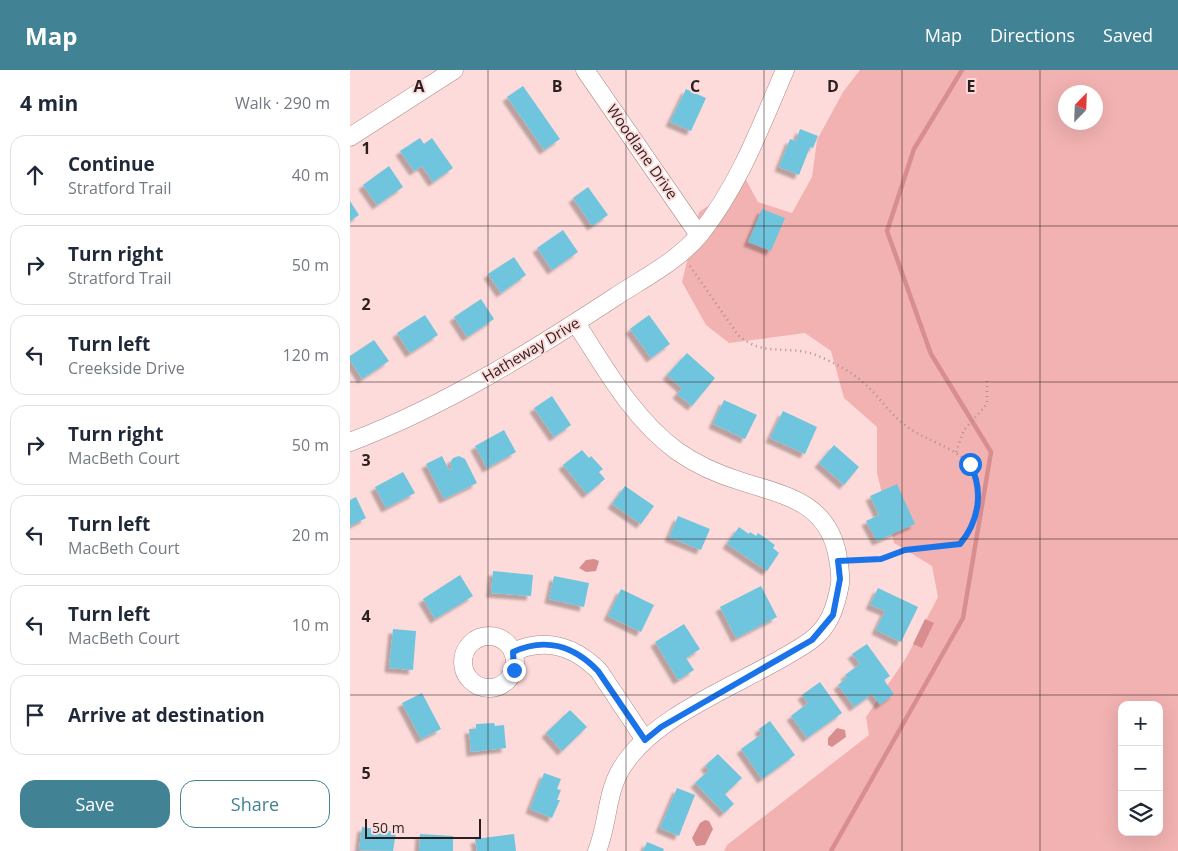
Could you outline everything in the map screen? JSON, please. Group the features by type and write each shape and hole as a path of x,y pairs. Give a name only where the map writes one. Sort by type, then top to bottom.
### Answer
{"street":[{"path":"350,137 454,70"},
{"name":"Woodlane Drive","path":"585,70 699,235"},
{"name":"Hatheway Drive","path":"350,442 468,388 576,323 681,254 699,235 733,188 784,70"},
{"path":"576,323 634,409 676,450 705,469 791,496 811,509 827,527 834,541 840,579 833,615 812,640 661,727 635,749 620,770 612,792 597,851"},
{"path":"513,652 539,644 557,645 589,661 598,671 645,740"}],"path":[{"path":"681,254 738,335 749,344 764,350 800,350 818,356 851,374 868,386 880,402 906,426 956,452 970,464 979,487 970,532 960,544 905,550 881,559 838,561"},
{"path":"956,452 969,424 975,420 987,404 987,381"}],"shaded area":[{"path":"860,70 1178,70 1178,851 724,851 727,845 869,735 866,717 906,658 938,597 932,566 894,543 877,473 877,427 844,398 831,351 805,333 729,343 706,325 682,282 699,212 746,180 758,202 792,213 812,177 817,140 843,92"},
{"path":"594,559 599,561 596,571 586,572 579,568 586,560"},
{"path":"925,619 934,623 922,648 913,644"},
{"path":"837,728 845,730 846,737 832,747 828,745 828,738"},
{"path":"705,820 709,821 713,829 705,845 696,846 692,838 700,823"}],"building":[{"path":"523,86 560,139 544,150 507,97"},
{"path":"686,89 706,98 691,131 670,122"},
{"path":"800,129 818,136 813,148 810,147 799,175 779,167 790,139 796,141"},
{"path":"420,138 424,144 432,138 453,168 433,182 422,166 414,171 400,151"},
{"path":"389,166 403,187 377,205 363,185"},
{"path":"588,187 608,215 592,226 573,198"},
{"path":"350,201 359,215 350,221"},
{"path":"762,209 785,218 771,251 748,242"},
{"path":"563,230 578,252 552,270 537,248"},
{"path":"514,257 526,275 501,293 488,274"},
{"path":"481,299 494,319 467,337 454,317"},
{"path":"425,315 438,335 410,353 397,333"},
{"path":"649,315 670,344 651,358 630,329"},
{"path":"374,340 389,361 362,379 350,360 350,356"},
{"path":"687,353 715,378 692,406 677,394 682,388 667,375"},
{"path":"552,396 571,425 554,437 534,408"},
{"path":"724,400 757,415 745,439 713,424"},
{"path":"783,411 817,427 805,454 770,438"},
{"path":"504,430 516,452 487,468 475,446"},
{"path":"834,445 859,467 844,485 819,463"},
{"path":"582,450 589,458 591,456 603,469 599,472 605,479 587,494 563,465"},
{"path":"442,456 449,470 452,469 450,463 453,458 459,456 465,459 477,483 444,499 426,464"},
{"path":"403,472 415,493 386,508 375,487"},
{"path":"897,484 915,524 877,541 866,521 879,515 870,496"},
{"path":"625,486 654,506 641,524 612,504"},
{"path":"356,497 366,518 350,526 350,500"},
{"path":"678,516 710,529 701,550 669,537"},
{"path":"739,527 749,534 750,532 756,536 758,533 775,545 773,548 779,553 767,571 727,544"},
{"path":"493,571 533,575 531,596 491,593"},
{"path":"460,575 473,596 435,619 423,599"},
{"path":"554,576 589,583 584,607 549,599"},
{"path":"761,586 777,617 736,638 720,607"},
{"path":"878,588 918,607 901,642 876,630 885,611 870,605"},
{"path":"621,589 654,605 641,632 608,616"},
{"path":"684,624 700,649 686,658 694,670 678,680 655,642"},
{"path":"393,629 416,631 413,670 389,668"},
{"path":"867,644 890,676 884,680 894,694 880,705 872,694 854,707 838,685 847,678 845,675 860,664 852,654"},
{"path":"820,682 842,713 807,738 791,716 808,703 802,695"},
{"path":"422,693 441,729 421,739 402,703"},
{"path":"570,710 587,727 562,751 546,733"},
{"path":"770,721 795,755 762,779 741,749 762,734 759,729"},
{"path":"494,723 495,726 504,725 506,748 471,752 469,729 476,729 476,724"},
{"path":"718,754 742,778 725,794 734,804 724,813 695,783 709,770 705,766"},
{"path":"544,773 561,779 557,789 561,790 557,800 560,800 552,818 530,809"},
{"path":"677,788 695,795 679,836 660,828"},
{"path":"362,827 396,832 393,851 359,850"},
{"path":"420,834 453,836 453,851 419,851"},
{"path":"514,834 516,851 477,851 475,839"},
{"path":"647,842 664,849 663,851 643,851"}],"waterway":[{"path":"831,851 963,618 991,452 931,354 887,231 914,149 962,70"}],"route":[{"path":"514,670 513,652 525,646 539,644 557,645 573,651 589,661 598,671 645,740 661,727 812,640 833,615 840,579 838,561 881,559 905,550 960,544 970,532 978,497 979,487 970,464"}]}
